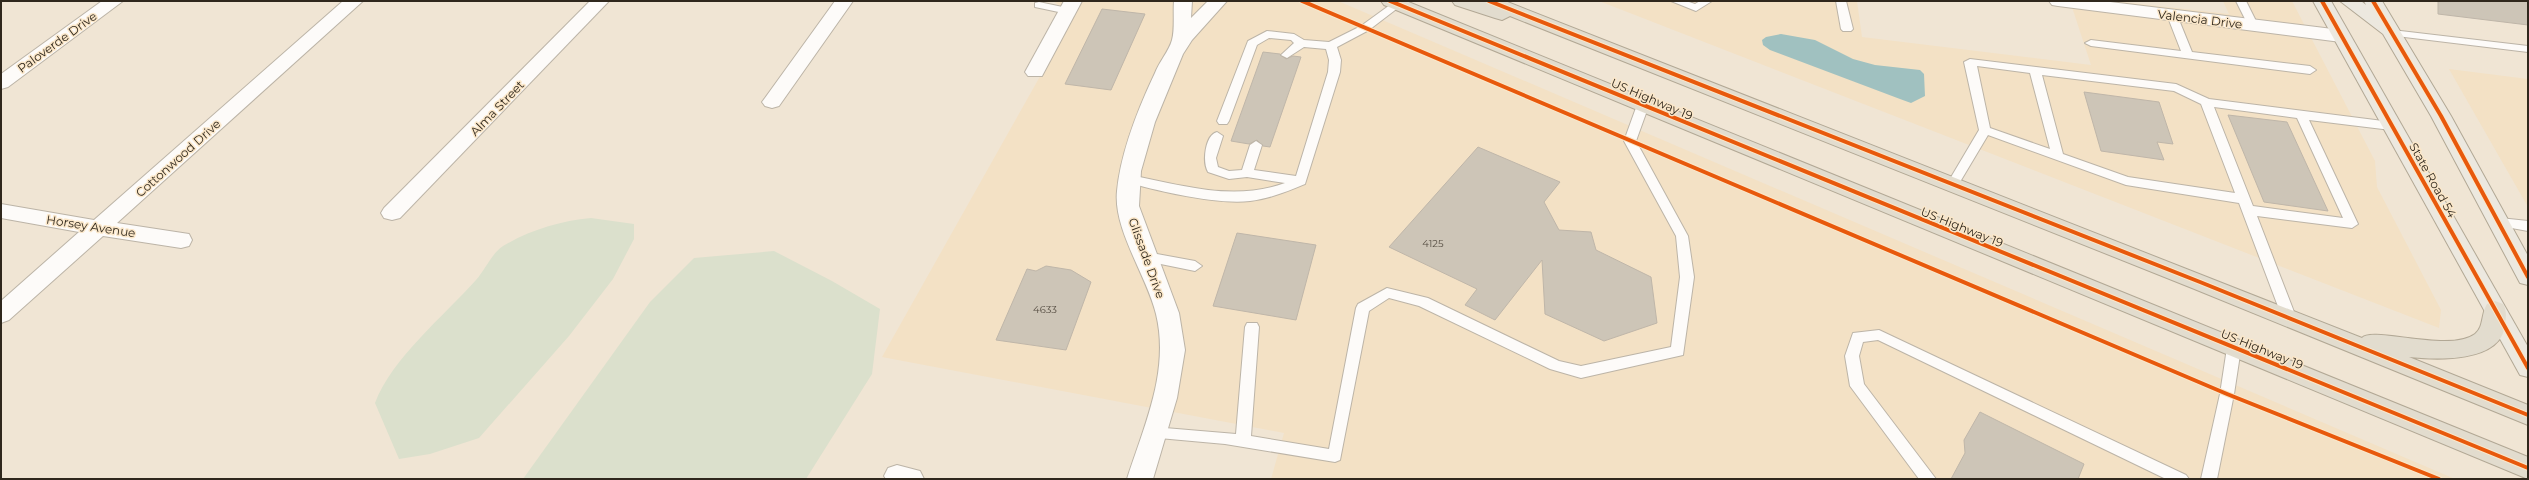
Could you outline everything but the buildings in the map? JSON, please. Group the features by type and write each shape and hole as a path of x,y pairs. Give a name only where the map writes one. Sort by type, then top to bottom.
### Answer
{"highway":[{"path":"1461,1 1565,32"},
{"path":"1490,1 1565,32 2289,317 2528,415"},
{"name":"US Highway 19","path":"1394,3 2528,468"},
{"path":"2337,337 2408,348 2452,350 2481,342 2490,334 2495,327 2495,310"}],"main road":[{"name":"State Road 54","path":"2322,1 2528,368"},
{"path":"2349,1 2392,33"},
{"path":"2373,1 2500,222 2528,277"}],"street":[{"name":"Paloverde Drive","path":"1,83 114,1"},
{"name":"Cottonwood Drive","path":"1,314 354,1"},
{"name":"Alma Street","path":"392,213 600,1"},
{"path":"772,102 844,1"},
{"name":"Glissade Drive","path":"1181,42 1184,1"},
{"name":"Glissade Drive","path":"1140,479 1167,386 1173,350 1168,316 1128,205 1130,179 1143,126 1181,42 1218,1"},
{"name":"Valencia Drive","path":"2058,1 2341,36"},
{"path":"1035,72 1070,6"},
{"name":"Horsey Avenue","path":"1,210 98,228 181,240"}],"lane":[{"path":"1676,1 1696,8 1707,1"},
{"path":"1841,1 1847,29"},
{"path":"2241,1 2253,25"},
{"path":"1223,121 1252,43 1267,34 1294,37 1301,42 1332,46 1365,28 1394,3"},
{"path":"1039,5 1070,6"},
{"path":"2172,15 2188,55"},
{"path":"2392,33 2528,49"},
{"path":"1287,55 1301,42"},
{"path":"2091,42 2310,70"},
{"path":"1130,179 1214,194 1248,197 1279,190 1300,181 1334,72 1335,60 1332,46"},
{"path":"1953,184 1985,130 1970,62 2176,88 2206,102 2391,126"},
{"path":"2035,71 2058,157"},
{"path":"2206,102 2289,317"},
{"path":"1153,433 1243,441 1335,456 1363,308 1387,292 1423,302 1555,365 1581,372 1678,351 1687,277 1682,236 1630,141 1643,105"},
{"path":"1985,130 2126,181 2352,224 2300,114"},
{"path":"1217,136 1210,158 1212,169 1221,174 1235,176 1246,173 1300,181"},
{"path":"1246,173 1256,145"},
{"path":"2500,222 2528,226"},
{"path":"1146,257 1195,266"},
{"path":"1243,441 1252,327"},
{"path":"1928,479 1857,386 1852,356 1858,337 1879,335 2181,479"},
{"path":"2209,479 2227,394 2234,348"}],"shaded area":[{"path":"1053,1 1338,1 2455,479 1271,479 1284,433 882,357 1074,16"},
{"path":"1599,1 1857,1 1862,37 2091,65 2070,1 2113,1 2229,14 2223,1 2292,1 2375,161 2377,187 2441,310 2439,328"},
{"path":"2449,69 2528,79 2528,207"}],"green space":[{"path":"591,218 634,224 634,239 613,279 569,336 479,438 430,454 399,459 375,403 393,370 420,338 476,280 499,249 513,240 546,227 568,221"},
{"path":"774,251 832,281 880,309 872,374 806,479 523,479 650,302 694,258"}],"water":[{"path":"1781,34 1815,40 1853,59 1875,65 1920,70 1924,74 1925,96 1911,103 1770,50 1763,45 1762,40 1766,37"}],"cycle path":[{"path":"1302,1 2227,394 2439,479"},
{"path":"1390,1 2528,468"},
{"path":"1489,1 2200,282 2528,415"},
{"path":"2322,1 2528,368"},
{"path":"2373,1 2441,116 2528,277"}]}
